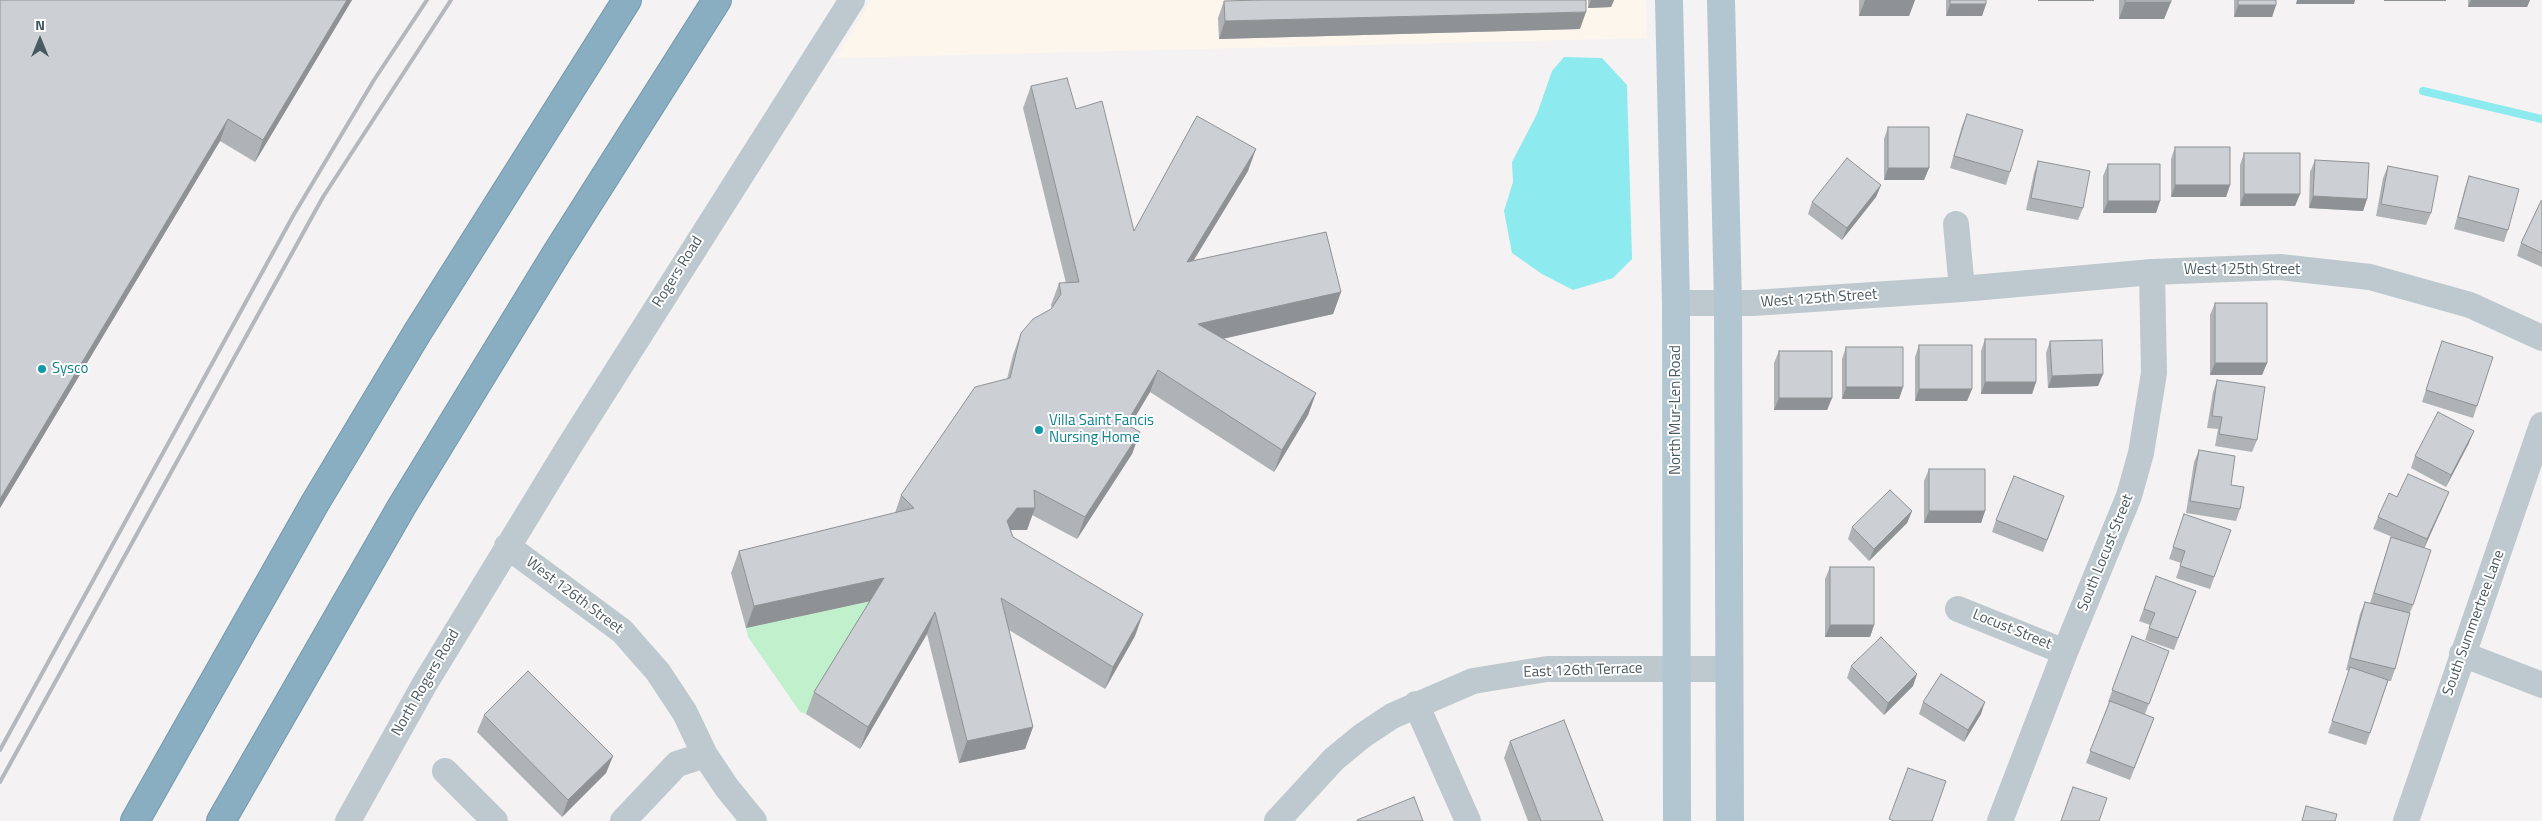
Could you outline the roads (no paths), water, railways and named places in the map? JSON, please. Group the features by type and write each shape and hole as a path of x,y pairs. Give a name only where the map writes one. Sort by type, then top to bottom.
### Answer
{"highway":[{"path":"135,821 315,503 417,333 627,0"},
{"path":"221,821 407,498 556,254 717,0"}],"main road":[{"name":"North Mur-Len Road","path":"1668,0 1676,303 1677,821"},
{"path":"1721,0 1728,304 1730,821"}],"street":[{"name":"Rogers Road","path":"507,546 702,233 852,0"},
{"path":"1956,224 1962,289"},
{"name":"West 125th Street","path":"1676,303 1728,304 1962,289 2152,272 2280,267 2351,273 2470,305 2542,338"},
{"name":"South Locust Street","path":"2000,821 2065,652 2129,496 2140,453 2154,373 2152,272"},
{"name":"South Summertree Lane","path":"2406,821 2542,425"},
{"name":"West 126th Street","path":"507,546 622,631 658,672 685,713 705,755"},
{"name":"North Rogers Road","path":"348,821 424,685 507,546"},
{"name":"Locust Street","path":"1958,609 2065,652"},
{"path":"2462,654 2542,685"},
{"name":"East 126th Terrace","path":"1277,821 1334,759 1384,721 1416,704 1473,681 1509,673 1546,669 1729,669"},
{"path":"1416,704 1468,821"},
{"path":"623,821 677,764 705,755 727,788 754,821"},
{"path":"445,771 495,821"}],"water":[{"path":"1564,57 1602,58 1627,85 1632,259 1613,278 1573,290 1542,274 1512,253 1504,211 1513,182 1512,162 1537,114 1552,71"}],"waterway":[{"path":"2423,91 2542,119"}],"railway":[{"path":"0,750 293,216 374,80 427,0"},
{"path":"0,782 323,197 451,0"}],"place":[{"name":"Sysco","path":"42,369"},
{"name":"Villa Saint Fancis Nursing Home","path":"1039,430"}]}
